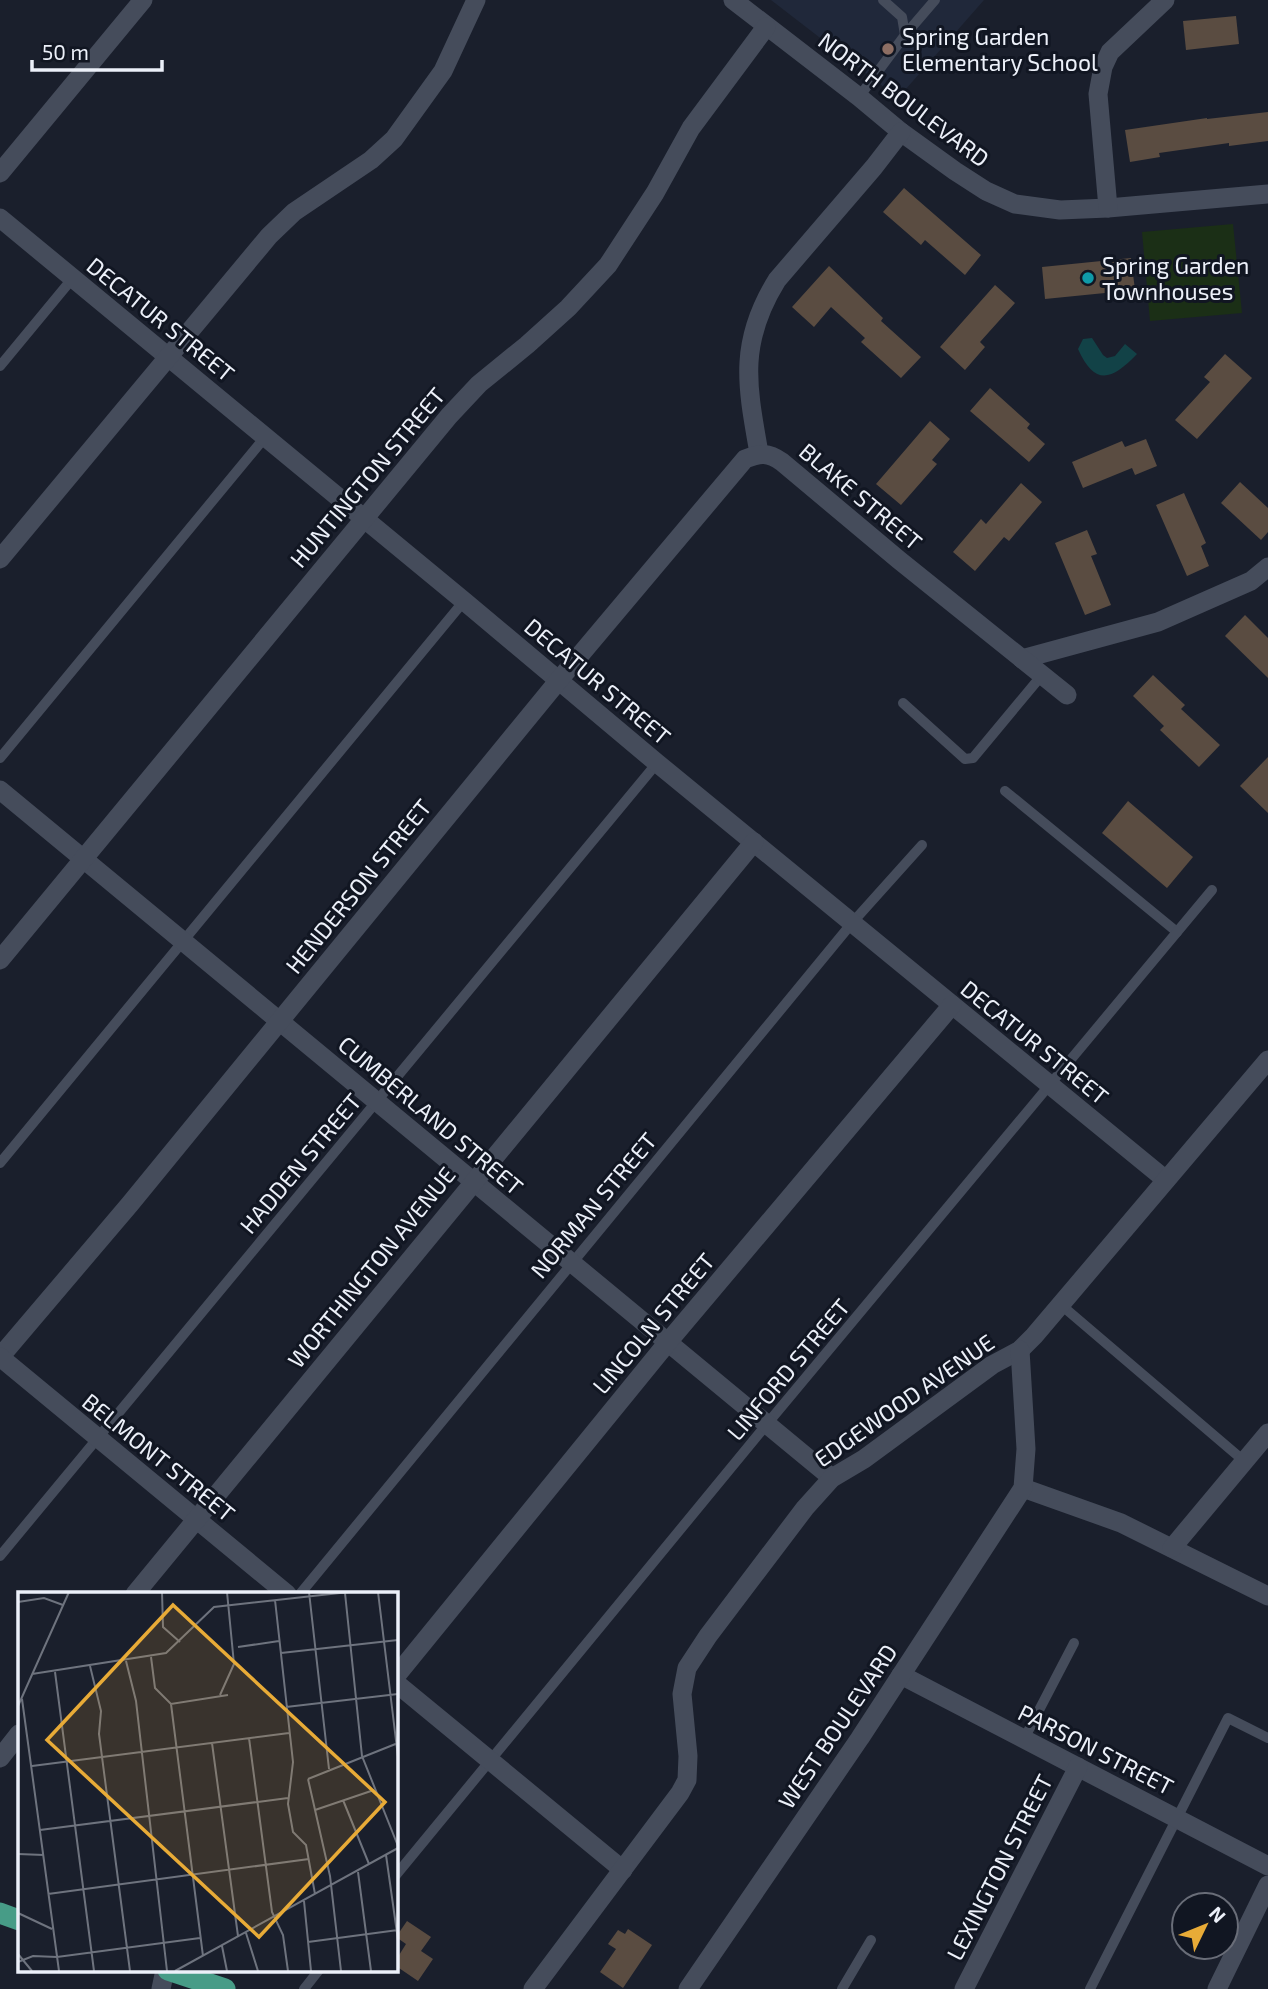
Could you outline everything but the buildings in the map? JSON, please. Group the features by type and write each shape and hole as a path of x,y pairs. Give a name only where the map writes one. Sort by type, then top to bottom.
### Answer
{"main road":[{"path":"0,1913 18,1920"},
{"path":"173,1972 225,1989"}],"street":[{"path":"0,173 143,0"},
{"path":"0,559 269,236 294,212 371,160 394,139 443,71 476,0"},
{"name":"NORTH BOULEVARD","path":"733,0 901,132 986,191 1015,204 1060,210 1268,194"},
{"path":"1108,208 1098,94 1103,67 1110,52 1165,0"},
{"name":"HUNTINGTON STREET","path":"0,960 449,416 479,384 568,308 608,265 655,193 691,128 766,27"},
{"path":"759,453 748,391 748,365 752,338 765,300 777,280 867,176 901,132"},
{"name":"DECATUR STREET","path":"0,218 657,763 1166,1180"},
{"name":"BLAKE STREET","path":"759,453 771,454 782,462 1067,695"},
{"name":"HENDERSON STREET","path":"0,1357 130,1205 279,1020 745,458 759,453"},
{"path":"1022,659 1158,622 1251,581 1268,567"},
{"name":"CUMBERLAND STREET","path":"0,790 832,1478"},
{"name":"WORTHINGTON AVENUE","path":"137,1592 754,842"},
{"name":"LINCOLN STREET","path":"397,1675 668,1342 952,1005"},
{"name":"EDGEWOOD AVENUE","path":"533,1989 680,1794 687,1780 688,1756 682,1693 687,1668 805,1508 832,1478 864,1459 992,1365 1020,1350 1268,1060"},
{"path":"1020,1350 1026,1449 1023,1488 1121,1523 1268,1596"},
{"name":"BELMONT STREET","path":"0,1357 285,1592"},
{"path":"1172,1548 1268,1433"},
{"name":"WEST BOULEVARD","path":"695,1987 1023,1488"},
{"name":"PARSON STREET","path":"901,1675 1268,1866"},
{"path":"397,1684 623,1870"},
{"path":"0,1758 18,1735"},
{"name":"LEXINGTON STREET","path":"964,1989 1078,1768"},
{"path":"1216,1989 1268,1885"},
{"path":"160,1989 166,1972"}],"lane":[{"path":"884,0 902,17 905,35"},
{"path":"859,97 935,0"},
{"path":"0,366 72,279"},
{"path":"0,758 266,436"},
{"path":"0,1163 464,601"},
{"path":"903,703 965,760 973,758 1042,675"},
{"name":"HADDEN STREET","path":"0,1556 657,763"},
{"path":"1005,792 1177,932"},
{"name":"NORMAN STREET","path":"302,1592 852,923 922,845"},
{"name":"LINFORD STREET","path":"397,1874 1212,890"},
{"path":"1060,1304 1244,1461"},
{"path":"1024,1739 1074,1643"},
{"path":"1090,1989 1228,1718 1268,1738"},
{"path":"842,1989 871,1940"},
{"path":"304,1989 317,1972"}],"shaded area":[{"name":"Spring Garden Elementary School","path":"771,0 984,0 898,98"},
{"path":"1233,224 1242,313 1150,321 1142,232"},
{"path":"1092,338 1107,358 1115,356 1125,344 1137,354 1120,370 1104,376 1098,374 1084,361 1078,349 1083,339"}],"place":[{"name":"Spring Garden Elementary School","path":"888,49"},
{"name":"Spring Garden Townhouses","path":"1088,278"}]}
